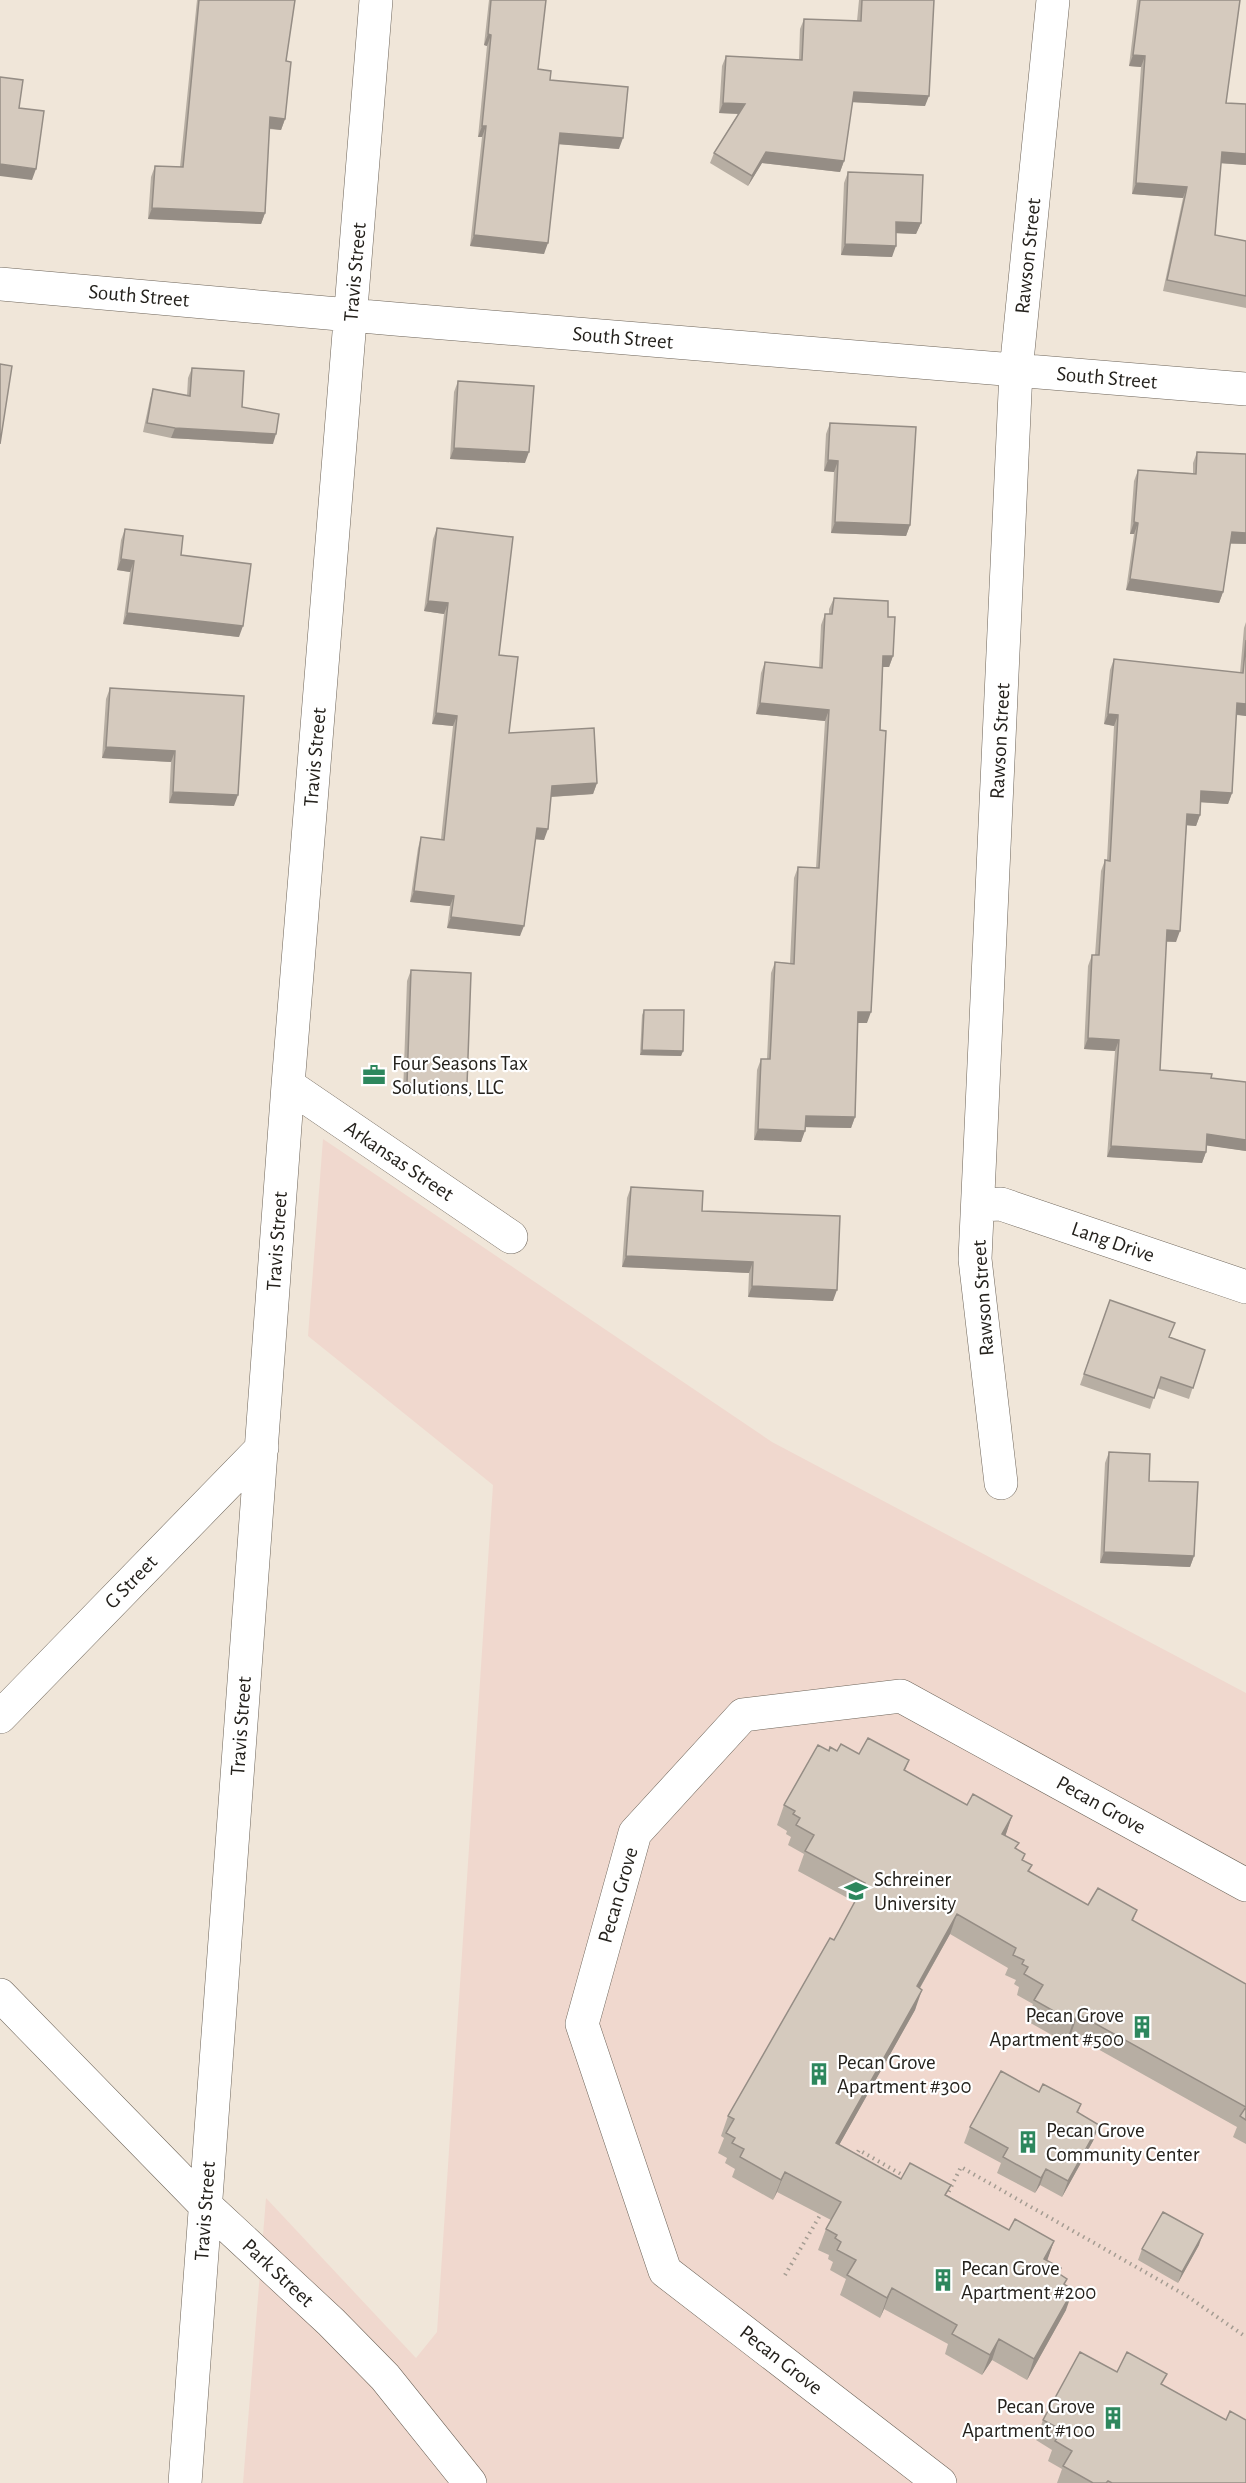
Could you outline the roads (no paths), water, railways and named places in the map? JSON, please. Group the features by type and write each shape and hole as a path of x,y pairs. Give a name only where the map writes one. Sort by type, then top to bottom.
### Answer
{"street":[{"name":"Travis Street","path":"185,2483 288,1085 376,0"},
{"name":"Rawson Street","path":"1001,1483 975,1258 1016,371 1053,0"},
{"name":"South Street","path":"0,284 1246,389"},
{"name":"Arkansas Street","path":"288,1085 511,1237"},
{"name":"Lang Drive","path":"979,1204 1001,1204 1246,1287"},
{"name":"G Street","path":"0,1716 262,1448"},
{"name":"Pecan Grove","path":"940,2483 666,2271 582,2024 635,1833 743,1715 902,1696 1246,1885"},
{"name":"Park Street","path":"0,1995 205,2205 331,2322 385,2378 470,2483"}],"place":[{"name":"Four Seasons Tax Solutions, LLC","path":"374,1075"},
{"name":"Schreiner University","path":"856,1891"},
{"name":"Pecan Grove Apartment #500","path":"1142,2027"},
{"name":"Pecan Grove Apartment #300","path":"819,2074"},
{"name":"Pecan Grove Community Center","path":"1028,2142"},
{"name":"Pecan Grove Apartment #200","path":"943,2280"},
{"name":"Pecan Grove Apartment #100","path":"1113,2418"}]}
